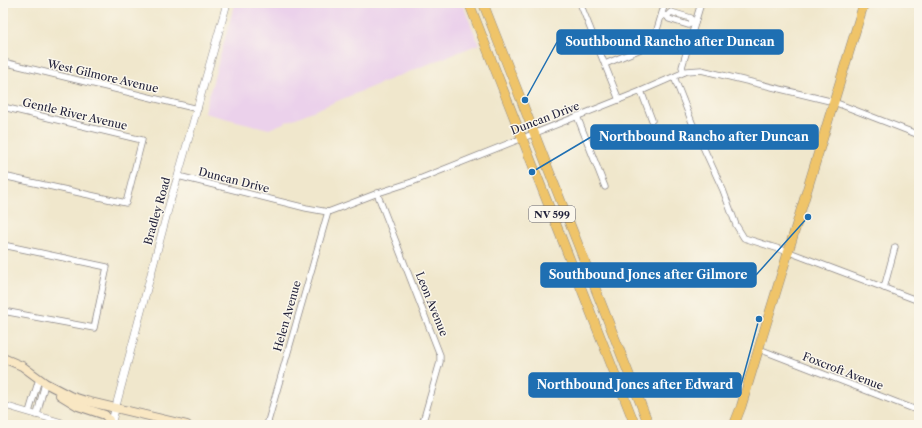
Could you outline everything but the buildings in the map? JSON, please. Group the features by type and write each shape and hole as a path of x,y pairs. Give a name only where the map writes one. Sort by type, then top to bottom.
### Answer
{"main road":[{"name":"NV 599","path":"469,3 635,425"},
{"path":"475,3 481,15 492,25"},
{"name":"NV 599","path":"483,3 649,425"},
{"path":"734,425 789,252 864,3"},
{"path":"3,358 22,366 42,381 70,396 187,425"},
{"path":"53,387 63,398 78,406 105,415 109,420 110,425"}],"street":[{"name":"Bradley Road","path":"110,425 170,202 198,109 227,3"},
{"path":"580,3 619,100"},
{"path":"605,64 648,46 653,42 664,15 665,3"},
{"path":"684,72 682,67 694,23 702,3"},
{"path":"664,15 671,12 691,18 694,23"},
{"name":"West Gilmore Avenue","path":"3,62 198,109"},
{"name":"Duncan Drive","path":"178,176 306,208 328,212 377,193 412,182 522,137 619,100 684,72 701,70 834,102 919,135"},
{"path":"674,77 693,125 723,190 736,225 744,238 789,252 919,301"},
{"path":"641,91 652,120"},
{"name":"Gentle River Avenue","path":"3,107 142,140 126,203 3,176"},
{"path":"577,116 605,187"},
{"name":"Leon Avenue","path":"377,193 440,354 440,362 422,425"},
{"name":"Helen Avenue","path":"267,425 328,212"},
{"path":"3,245 107,267 94,328 3,311"},
{"path":"884,288 896,247"},
{"name":"Foxcroft Avenue","path":"759,349 919,411"},
{"path":"29,412 42,381"},
{"path":"37,415 42,381"},
{"path":"3,405 61,423"}],"shaded area":[{"path":"235,3 462,3 479,44 269,129 204,113"}],"place":[{"name":"Southbound Rancho after Duncan","path":"525,100"},
{"name":"Northbound Rancho after Duncan","path":"532,172"},
{"name":"Southbound Jones after Gilmore","path":"808,217"},
{"name":"Northbound Jones after Edward","path":"759,319"}]}
